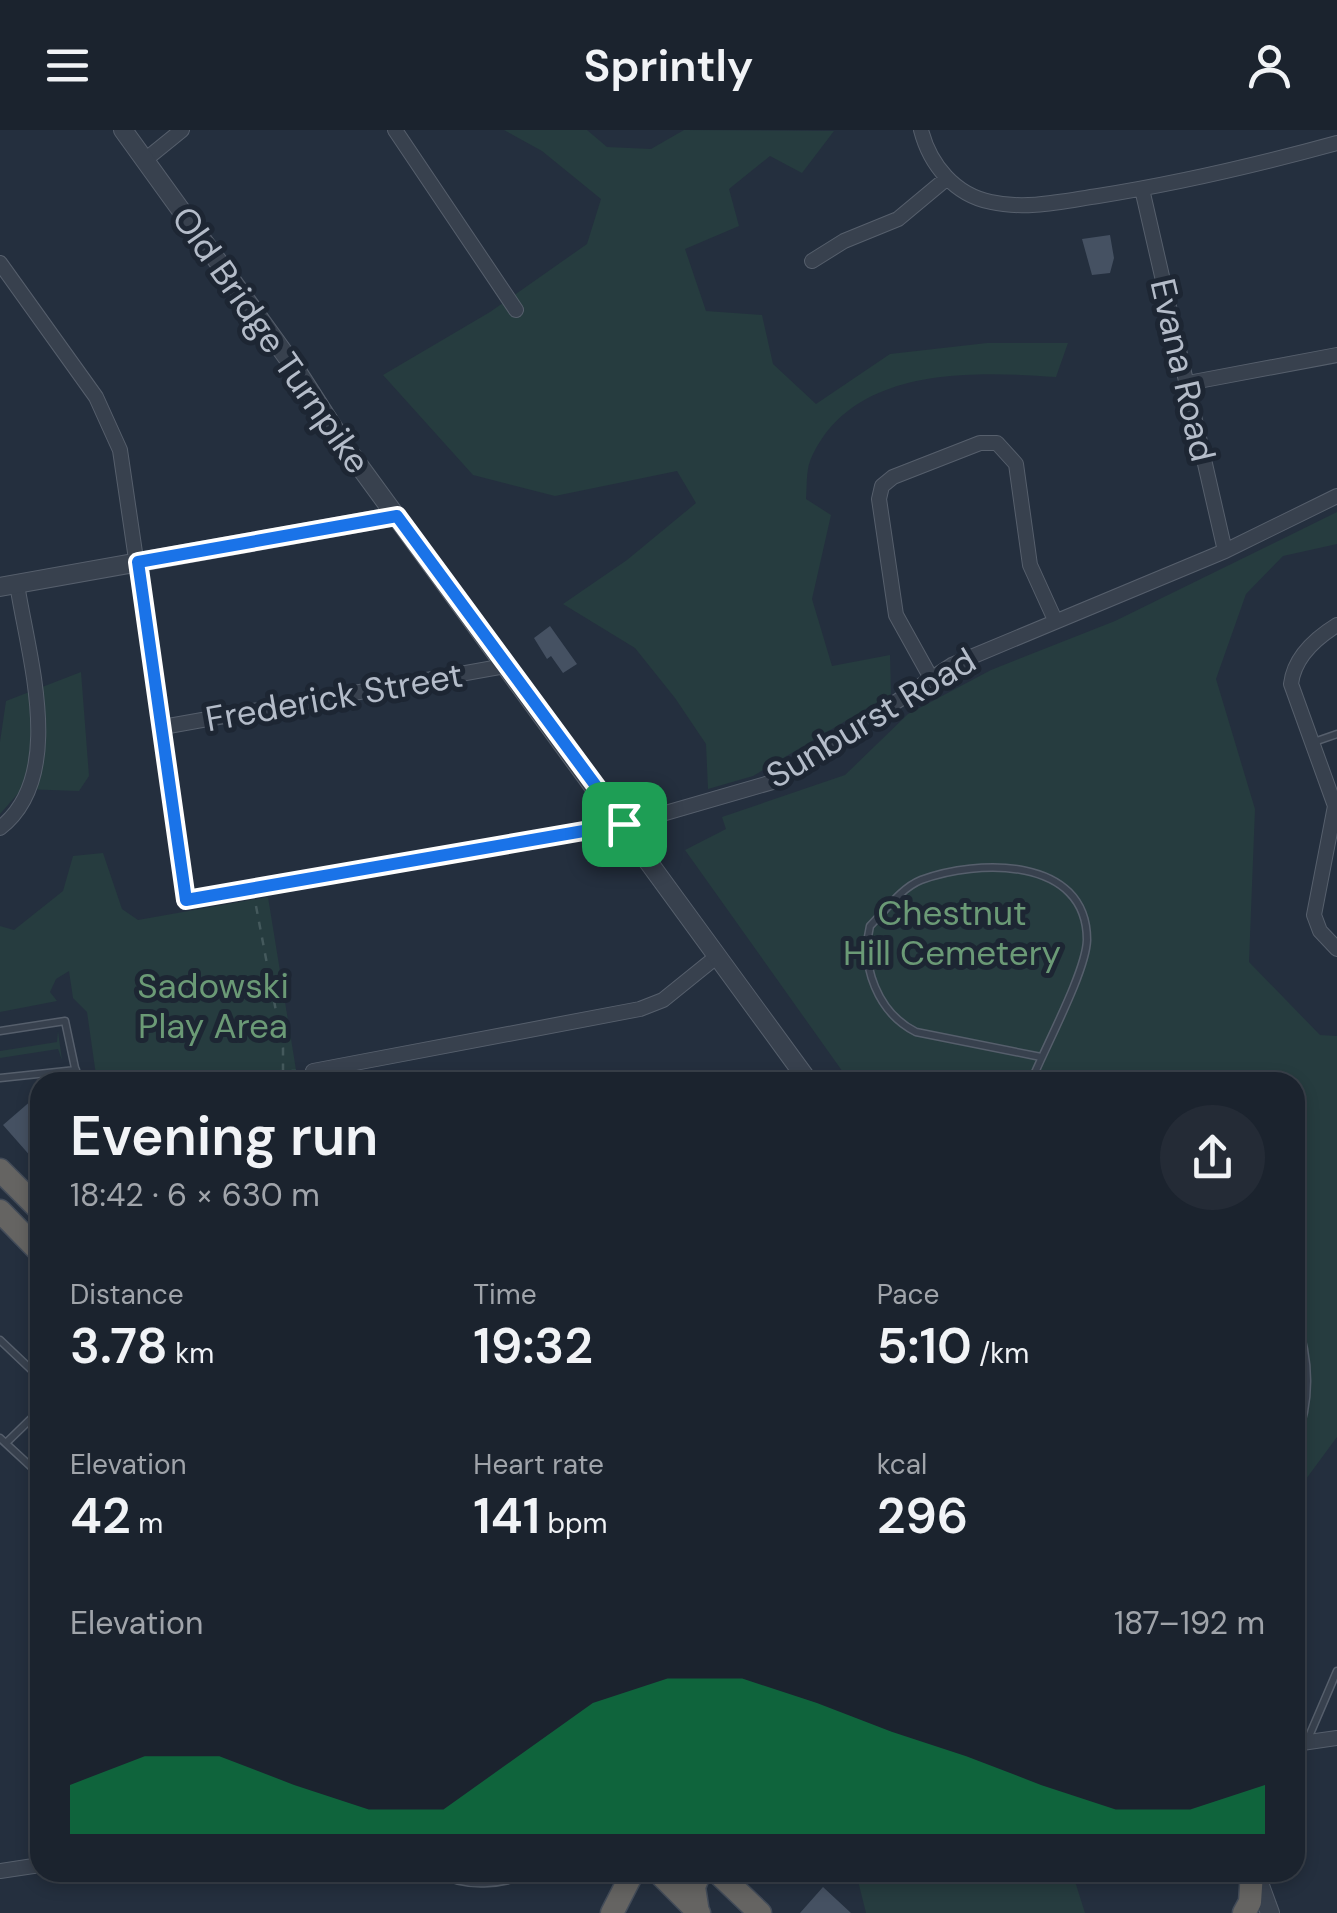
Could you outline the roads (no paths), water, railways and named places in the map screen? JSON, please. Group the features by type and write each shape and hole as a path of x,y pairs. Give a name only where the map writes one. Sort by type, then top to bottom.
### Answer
{"highway":[{"path":"0,1170 30,1200"},
{"path":"0,1212 30,1242"},
{"path":"612,1913 628,1882"},
{"path":"668,1882 698,1912"},
{"path":"696,1882 698,1912"},
{"path":"727,1882 760,1913"},
{"path":"1244,1913 1253,1882"}],"street":[{"name":"Old Bridge Turnpike","path":"123,130 505,666 802,1072"},
{"path":"144,160 182,130"},
{"path":"395,130 516,310"},
{"path":"921,130 925,146 946,179 973,197 1020,206 1216,177 1337,143"},
{"path":"812,261 844,241 898,219 946,179"},
{"name":"Evana Road","path":"1142,189 1225,551"},
{"path":"0,263 110,422 126,480 163,728"},
{"path":"1188,384 1337,355"},
{"path":"931,678 896,615 879,498 882,486 893,477 980,443 998,443 1016,464 1030,565 1055,620"},
{"name":"Sunburst Road","path":"163,728 186,900 624,824 796,772 931,678 1055,620 1225,551 1337,496"},
{"path":"0,828 20,813 34,782 39,745 8,585 397,516"},
{"path":"1337,625 1317,638 1293,672 1291,684 1334,790 1334,824 1314,915 1320,931 1337,949"},
{"name":"Frederick Street","path":"163,728 505,666"},
{"path":"313,1071 640,1009 662,1000 716,958"},
{"path":"1305,1742 1337,1738"},
{"path":"0,1871 30,1866"},
{"path":"1258,1882 1270,1913"}],"lane":[{"path":"1314,742 1337,734"},
{"path":"1035,1072 1041,1058 1087,941 1082,916 1069,894 1047,875 998,866 920,880 870,926 866,963 886,1006 900,1024 916,1032 1041,1058"},
{"path":"0,1031 65,1021 76,1070 48,1072"},
{"path":"0,1078 30,1074"},
{"path":"0,1340 30,1368"},
{"path":"1305,1348 1305,1417"},
{"path":"30,1418 3,1440 30,1465"},
{"path":"1305,1735 1337,1671"},
{"path":"454,1882 487,1882"}],"park label":[{"name":"Chestnut Hill Cemetery","path":"952,933"},
{"name":"Sadowski Play Area","path":"213,1006"}]}
